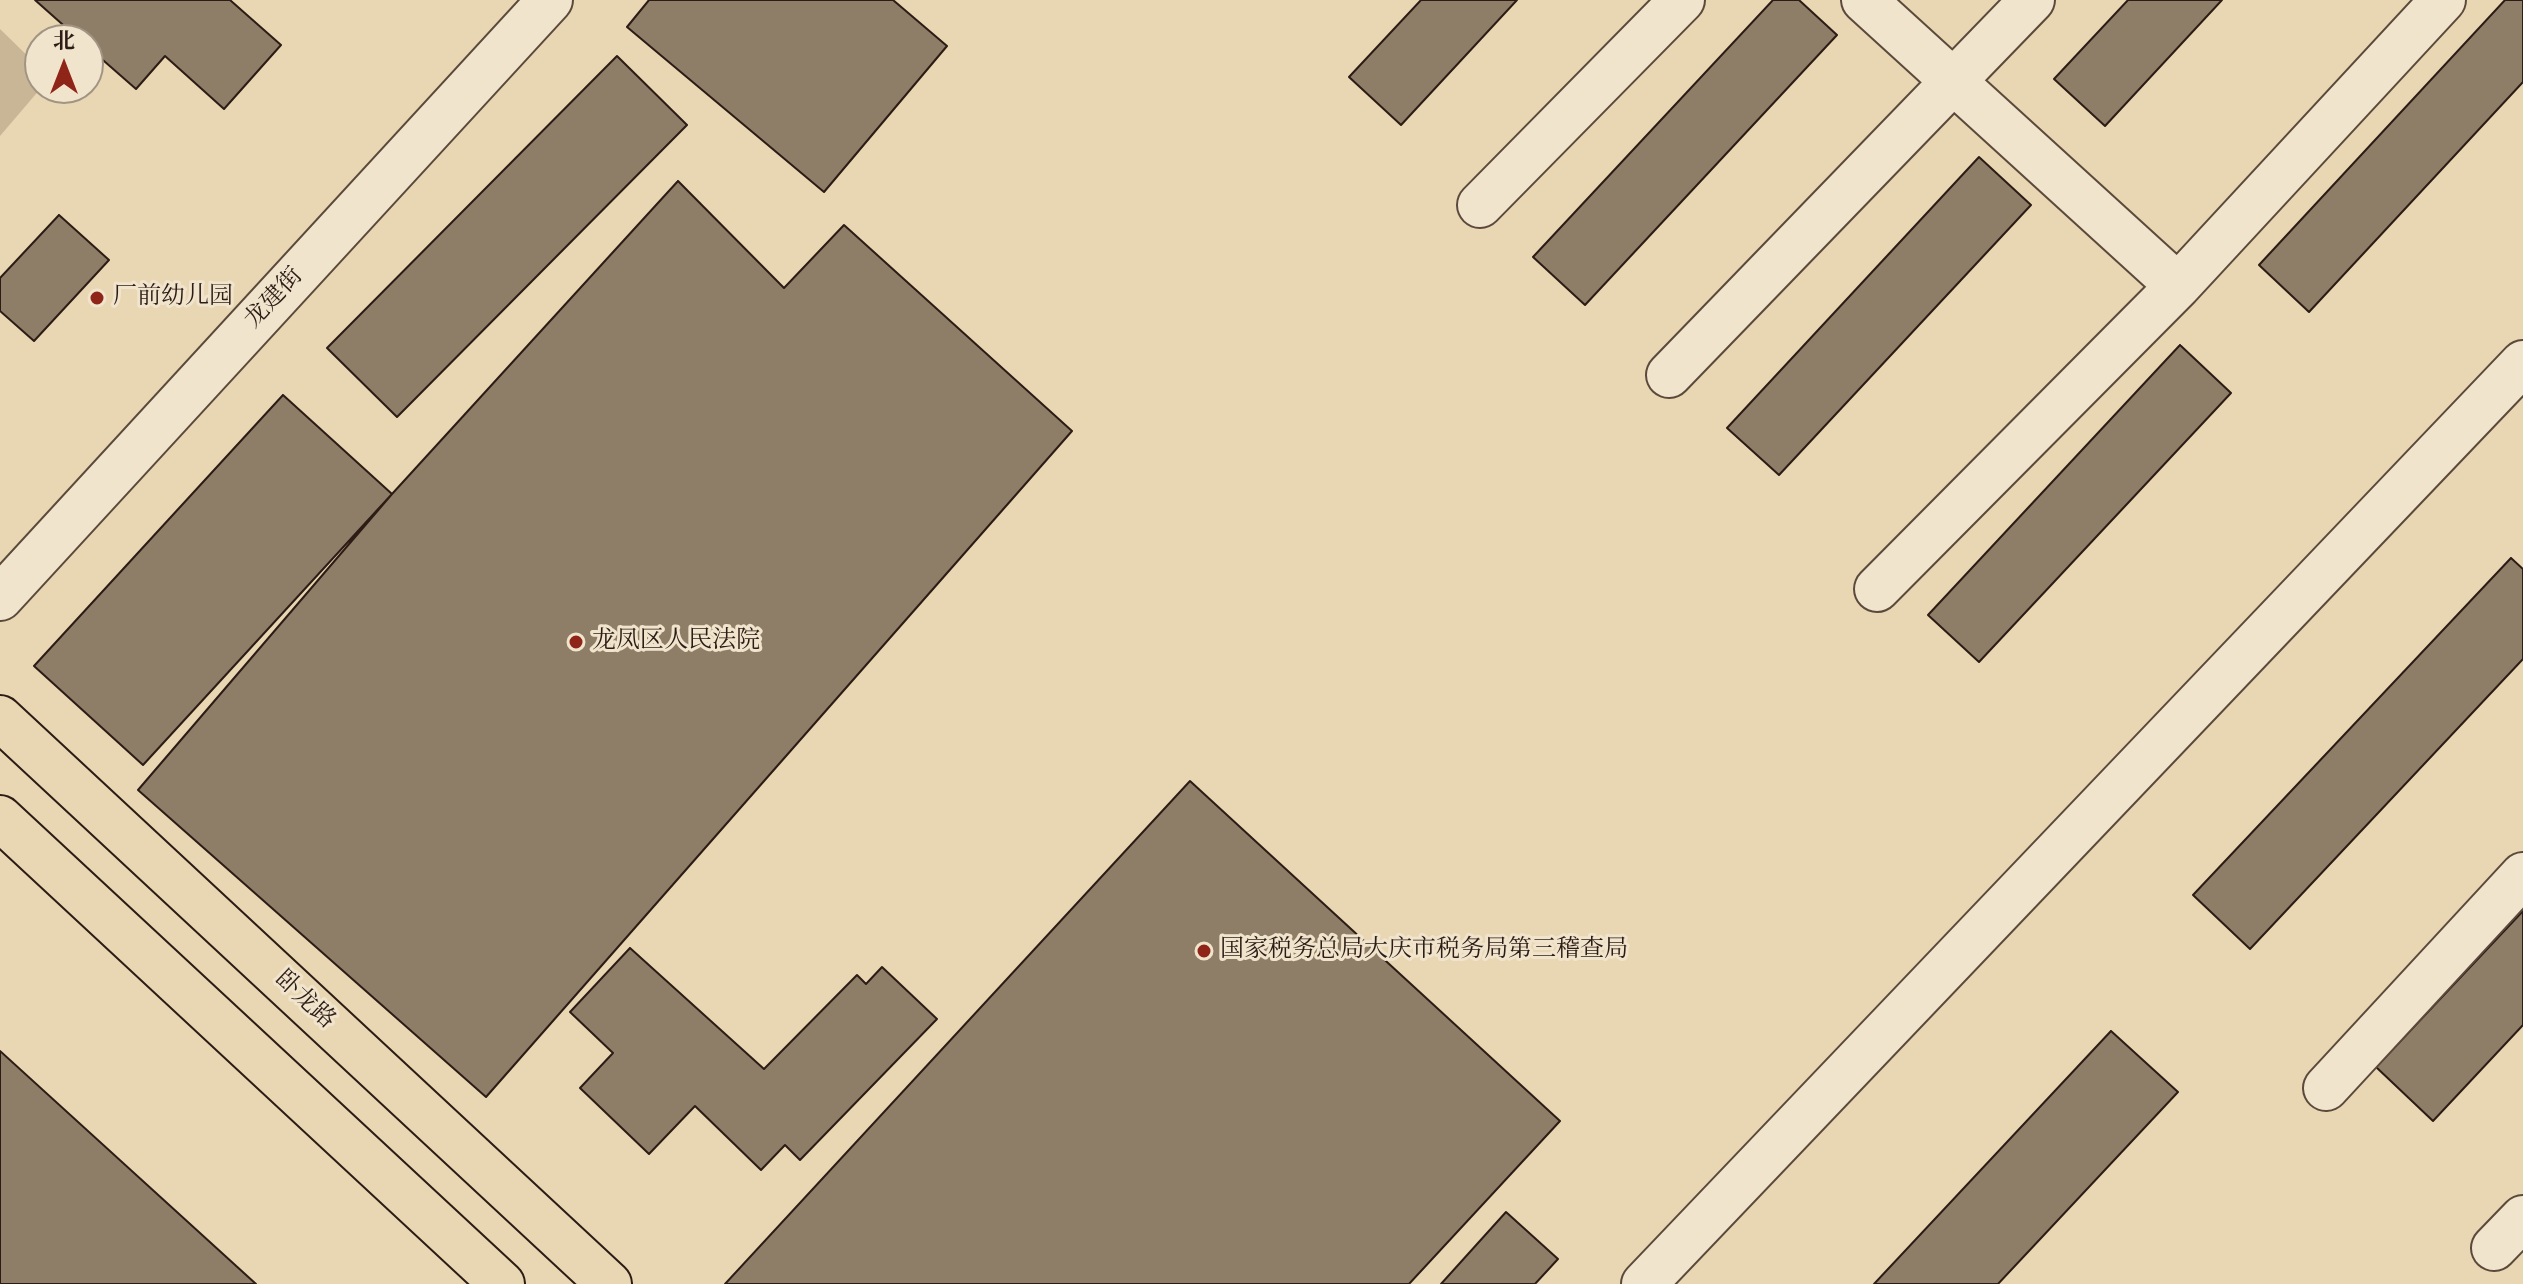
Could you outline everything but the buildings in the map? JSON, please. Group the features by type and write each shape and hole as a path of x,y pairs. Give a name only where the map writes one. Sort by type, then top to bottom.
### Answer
{"main road":[{"name":"卧龙路","path":"0,718 609,1284"},
{"path":"0,818 502,1284"}],"street":[{"name":"龙建街","path":"0,598 550,0"},
{"path":"1480,205 1682,0"},
{"path":"1864,0 2178,286"},
{"path":"1669,375 2032,0"},
{"path":"1877,589 2178,286 2443,0"},
{"path":"1644,1284 2523,363"},
{"path":"2326,1088 2523,875"}],"shaded area":[{"path":"0,29 24,52 24,104 27,104 0,136"}],"place":[{"name":"厂前幼儿园","path":"97,298"},
{"name":"龙凤区人民法院","path":"576,642"},
{"name":"国家税务总局大庆市税务局第三稽查局","path":"1204,951"}]}
